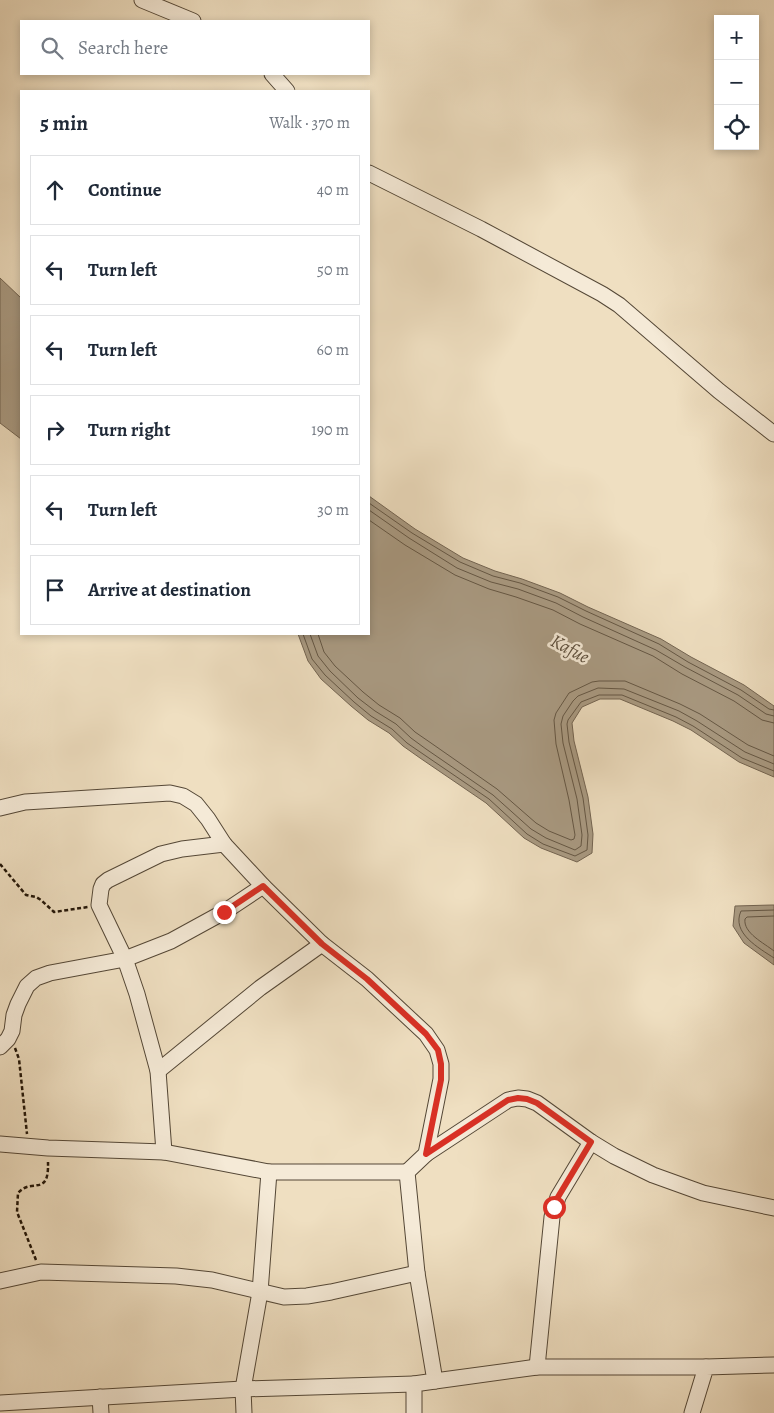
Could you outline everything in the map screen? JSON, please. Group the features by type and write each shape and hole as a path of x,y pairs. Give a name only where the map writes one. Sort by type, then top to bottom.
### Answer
{"street":[{"path":"142,0 191,20"},
{"path":"273,75 286,90"},
{"path":"370,174 481,229 602,294 774,434"},
{"path":"0,808 25,802 170,793 183,796 196,804 224,844 263,886 322,944 367,979 426,1034 438,1050 441,1064 441,1080 426,1154"},
{"path":"164,1152 158,1071 137,994 125,959 99,905 101,889 108,880 161,854 172,850 224,844"},
{"path":"4,1043 12,1031 14,1015 18,1004 27,986 36,978 50,973 125,959 171,941 224,912 263,886"},
{"path":"158,1071 260,988 322,944"},
{"path":"0,1144 48,1148 164,1152 270,1172 407,1172 426,1154 508,1100 518,1098 537,1103 591,1142 644,1171 703,1193 774,1208"},
{"path":"537,1367 552,1217 558,1197 591,1142"},
{"path":"244,1413 243,1389 260,1292 270,1172"},
{"path":"407,1172 416,1273 435,1381"},
{"path":"0,1282 41,1272 176,1276 212,1280 284,1297 331,1292 416,1273"},
{"path":"0,1403 243,1389 414,1384 537,1367 774,1365"},
{"path":"692,1413 706,1367"},
{"path":"414,1384 414,1413"},
{"path":"100,1397 100,1413"}],"path":[{"path":"0,864 26,895 36,897 54,912 99,905"},
{"path":"4,1043 17,1051 19,1059 29,1146"},
{"path":"41,1272 17,1212 17,1203 18,1193 22,1188 43,1184 46,1181 48,1173 48,1148"}],"water":[{"path":"0,278 20,297 20,438 0,423"},
{"name":"Kafue","path":"370,497 415,529 463,558 560,593 661,639 744,685 774,706 774,777 739,762 691,730 673,721 620,699 600,699 582,707 572,723 574,741 588,797 593,834 592,853 577,862 541,848 524,838 486,803 368,720 321,679 308,661 298,635 370,635"},
{"path":"774,905 774,965 744,943 733,926 735,906"}],"route":[{"path":"224,912 263,886 322,944 367,979 426,1034 438,1050 441,1064 441,1080 426,1154 508,1100 518,1098 537,1103 591,1142 554,1207"}]}
